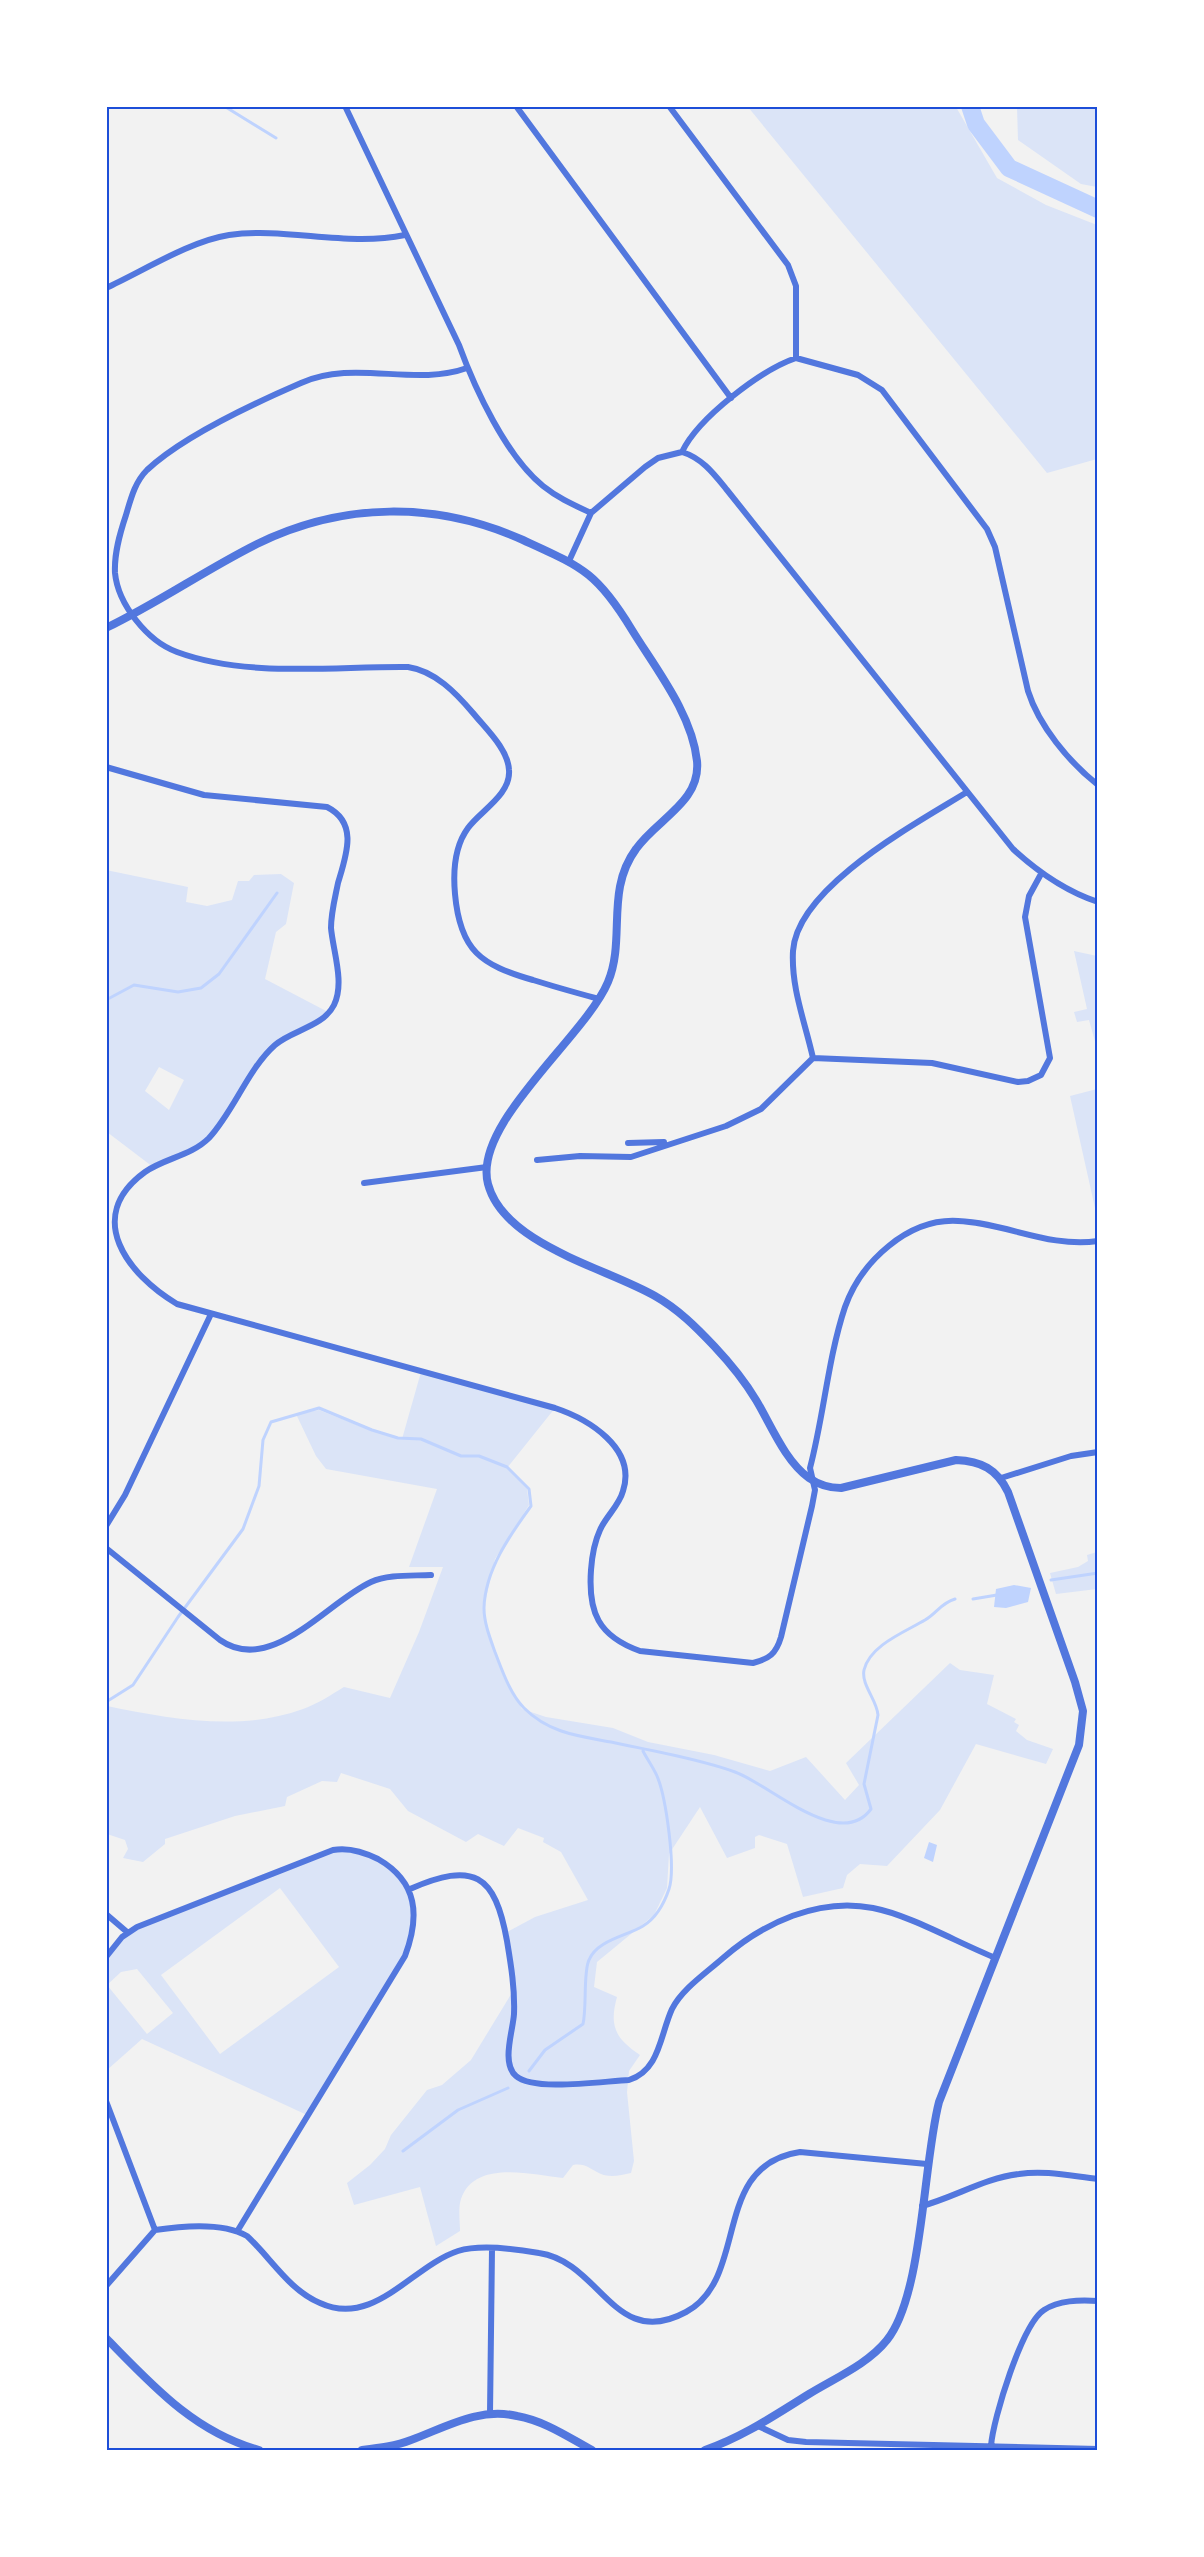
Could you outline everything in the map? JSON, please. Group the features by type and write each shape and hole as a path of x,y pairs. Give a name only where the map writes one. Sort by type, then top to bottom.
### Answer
{"street":[{"path":"345,106 459,345 467,368 497,424 531,474 565,501 591,513"},
{"path":"516,106 731,398"},
{"path":"669,106 788,265 796,286 796,358"},
{"path":"106,288 217,238 245,234 374,240 405,235"},
{"path":"682,452 688,438 701,423 731,398 787,361 796,358 851,373 876,384 987,529 995,547 1028,691 1036,714 1081,770 1098,785"},
{"path":"467,368 445,374 355,373 320,376 228,418 152,465 141,477 133,492 115,561 118,584 133,615 159,642 177,652 228,663 290,668 408,667 426,672 456,693 497,743 509,769 506,786 468,828 458,847 455,890 457,913 465,936 476,953 498,970 599,999"},
{"path":"569,561 591,513 645,467 658,459 682,452 693,455 708,467 727,490 1013,849 1041,874 1076,894 1098,902"},
{"path":"106,628 260,543 309,523 354,514 423,512 462,518 499,529 569,561 596,580 622,613 684,718 691,736 697,764 696,783 686,799 642,840 627,863 617,899 613,965 610,977 599,999 509,1114 491,1145 487,1167 492,1195 504,1213 517,1225 582,1263 654,1295 691,1322 742,1378 796,1464 811,1480 829,1487 841,1488 956,1460 984,1465 1000,1478 1075,1682 1083,1722 1076,1756 939,2102 906,2297 899,2320 887,2340 863,2361 758,2426 705,2451"},
{"path":"106,767 204,795 327,807 340,816 349,842 332,920 337,976 334,1004 320,1020 284,1038 270,1050 222,1122 205,1141 145,1173 128,1189 114,1221 120,1249 136,1273 156,1291 177,1304 555,1408 583,1419 598,1430 617,1452 625,1478 621,1498 605,1521 592,1554 591,1601 594,1614 605,1630 626,1646 640,1651 753,1663 769,1659 774,1653 781,1637 812,1506 815,1490 810,1468 846,1305 855,1288 880,1254 894,1240 921,1226 958,1221 1050,1241 1070,1243 1098,1241"},
{"path":"813,1058 798,1002 793,965 794,943 800,924 811,908 845,873 882,846 967,792"},
{"path":"537,1160 580,1156 631,1157 671,1142 718,1129 752,1114 813,1058 932,1063 1018,1082 1028,1081 1041,1075 1049,1064 1050,1047 1025,917 1029,896 1041,874"},
{"path":"628,1143 671,1142"},
{"path":"364,1183 487,1167"},
{"path":"106,1526 129,1486 211,1314"},
{"path":"1000,1478 1071,1456 1098,1452"},
{"path":"106,1548 187,1615 230,1646 261,1649 291,1636 369,1583 384,1578 431,1575"},
{"path":"106,1957 128,1932 211,1896 338,1849 364,1852 382,1862 399,1875 410,1889 412,1926 405,1956 238,2230"},
{"path":"410,1889 445,1877 465,1875 482,1881 492,1892 500,1911 513,1982 514,2018 510,2064 515,2075 529,2084 629,2079 638,2076 651,2065 673,2007 684,1993 744,1940 760,1930 815,1910 839,1905 876,1908 996,1958"},
{"path":"106,1914 128,1932"},
{"path":"106,2101 155,2230"},
{"path":"106,2286 155,2230 205,2228 238,2230 257,2245 301,2291 333,2308 345,2309 373,2302 452,2253 471,2249 492,2249 540,2253 560,2259 583,2274 609,2302 627,2317 646,2321 668,2319 690,2310 707,2291 721,2265 744,2193 758,2171 767,2163 785,2155 800,2152 927,2164"},
{"path":"922,2206 990,2180 1018,2174 1037,2172 1098,2179"},
{"path":"490,2414 492,2249"},
{"path":"991,2446 995,2422 1020,2347 1034,2319 1055,2304 1098,2301"},
{"path":"106,2338 189,2418 228,2439 259,2451"},
{"path":"362,2451 400,2444 453,2422 490,2414 514,2415 533,2420 592,2451"},
{"path":"758,2426 788,2440 806,2442 1098,2449"}],"shaded area":[{"path":"748,107 956,107 997,178 1046,205 1097,225 1097,459 1047,473"},
{"path":"1017,107 1097,107 1097,187 1081,184 1018,140"},
{"path":"106,870 188,887 186,902 207,906 232,900 238,881 249,881 254,875 281,874 294,883 286,924 276,932 265,979 328,1012 270,1049 205,1141 153,1167 107,1132","holes":["159,1067 184,1080 169,1110 145,1091"]},
{"path":"1074,951 1097,956 1097,1040 1095,1041 1089,1020 1077,1022 1074,1012 1087,1009"},
{"path":"1097,1089 1097,1217 1070,1096"},
{"path":"421,1372 555,1408 507,1468 527,1489 529,1505 495,1559 483,1611 488,1635 504,1678 522,1709 546,1717 613,1728 648,1742 714,1755 770,1771 806,1757 845,1800 859,1785 846,1763 950,1663 960,1670 994,1675 987,1704 1016,1719 1014,1722 1019,1725 1016,1731 1027,1740 1053,1749 1046,1764 976,1744 940,1810 887,1866 860,1864 847,1875 843,1888 803,1897 787,1844 759,1835 755,1837 755,1848 727,1858 700,1807 669,1854 667,1888 654,1915 597,1962 594,1987 617,1997 614,2016 616,2030 625,2043 640,2055 629,2071 627,2092 634,2161 631,2173 608,2176 584,2166 573,2165 563,2178 506,2172 478,2178 468,2186 461,2199 460,2231 436,2246 420,2187 354,2205 347,2183 370,2165 385,2149 391,2135 427,2090 442,2085 471,2060 513,1991 505,1933 535,1917 588,1900 561,1852 543,1842 544,1838 518,1828 504,1846 478,1834 466,1842 408,1811 390,1789 341,1773 337,1782 322,1781 287,1797 285,1806 235,1816 165,1839 165,1844 143,1862 123,1858 128,1849 125,1840 107,1834 107,1706 180,1719 230,1722 279,1716 303,1709 344,1687 390,1698 419,1632 443,1567 409,1567 437,1489 326,1469 316,1456 296,1414 319,1410 372,1431 402,1439"},
{"path":"1097,1552 1097,1589 1056,1594 1050,1573 1078,1567 1088,1561 1087,1555"},
{"path":"333,1849 369,1854 408,1885 413,1926 405,1957 307,2115 142,2039 107,2070 107,1985 107,1956 128,1931","holes":["280,1888 339,1967 220,2054 161,1975","137,1969 173,2013 147,2034 107,1985 121,1972"]}],"water":[{"path":"1014,1585 1031,1588 1028,1602 1006,1608 994,1607 996,1589"},
{"path":"929,1842 937,1845 933,1862 924,1858"}],"waterway":[{"path":"224,106 276,138"},
{"path":"970,106 976,124 1009,168 1098,209"},
{"path":"106,1000 134,985 178,992 201,988 219,974 277,893"},
{"path":"106,1702 133,1685 178,1617 243,1529 259,1486 263,1440 271,1422 319,1408 398,1438 421,1439 461,1456 479,1456 507,1467 529,1489 531,1506 507,1541 494,1567 485,1594 484,1608 489,1636 507,1682 524,1708 544,1723 564,1732 690,1759 735,1772 804,1811 823,1819 841,1823 858,1820 871,1809 864,1784 878,1715 864,1676 868,1661 873,1653 889,1640 925,1620 946,1603 955,1599"},
{"path":"1051,1580 1098,1573"},
{"path":"973,1599 997,1595"},
{"path":"529,2071 545,2050 583,2024 587,1965 593,1953 605,1943 648,1923 659,1910 669,1889 671,1850 664,1800 657,1776 643,1751"},
{"path":"403,2151 458,2110 508,2088"}]}
